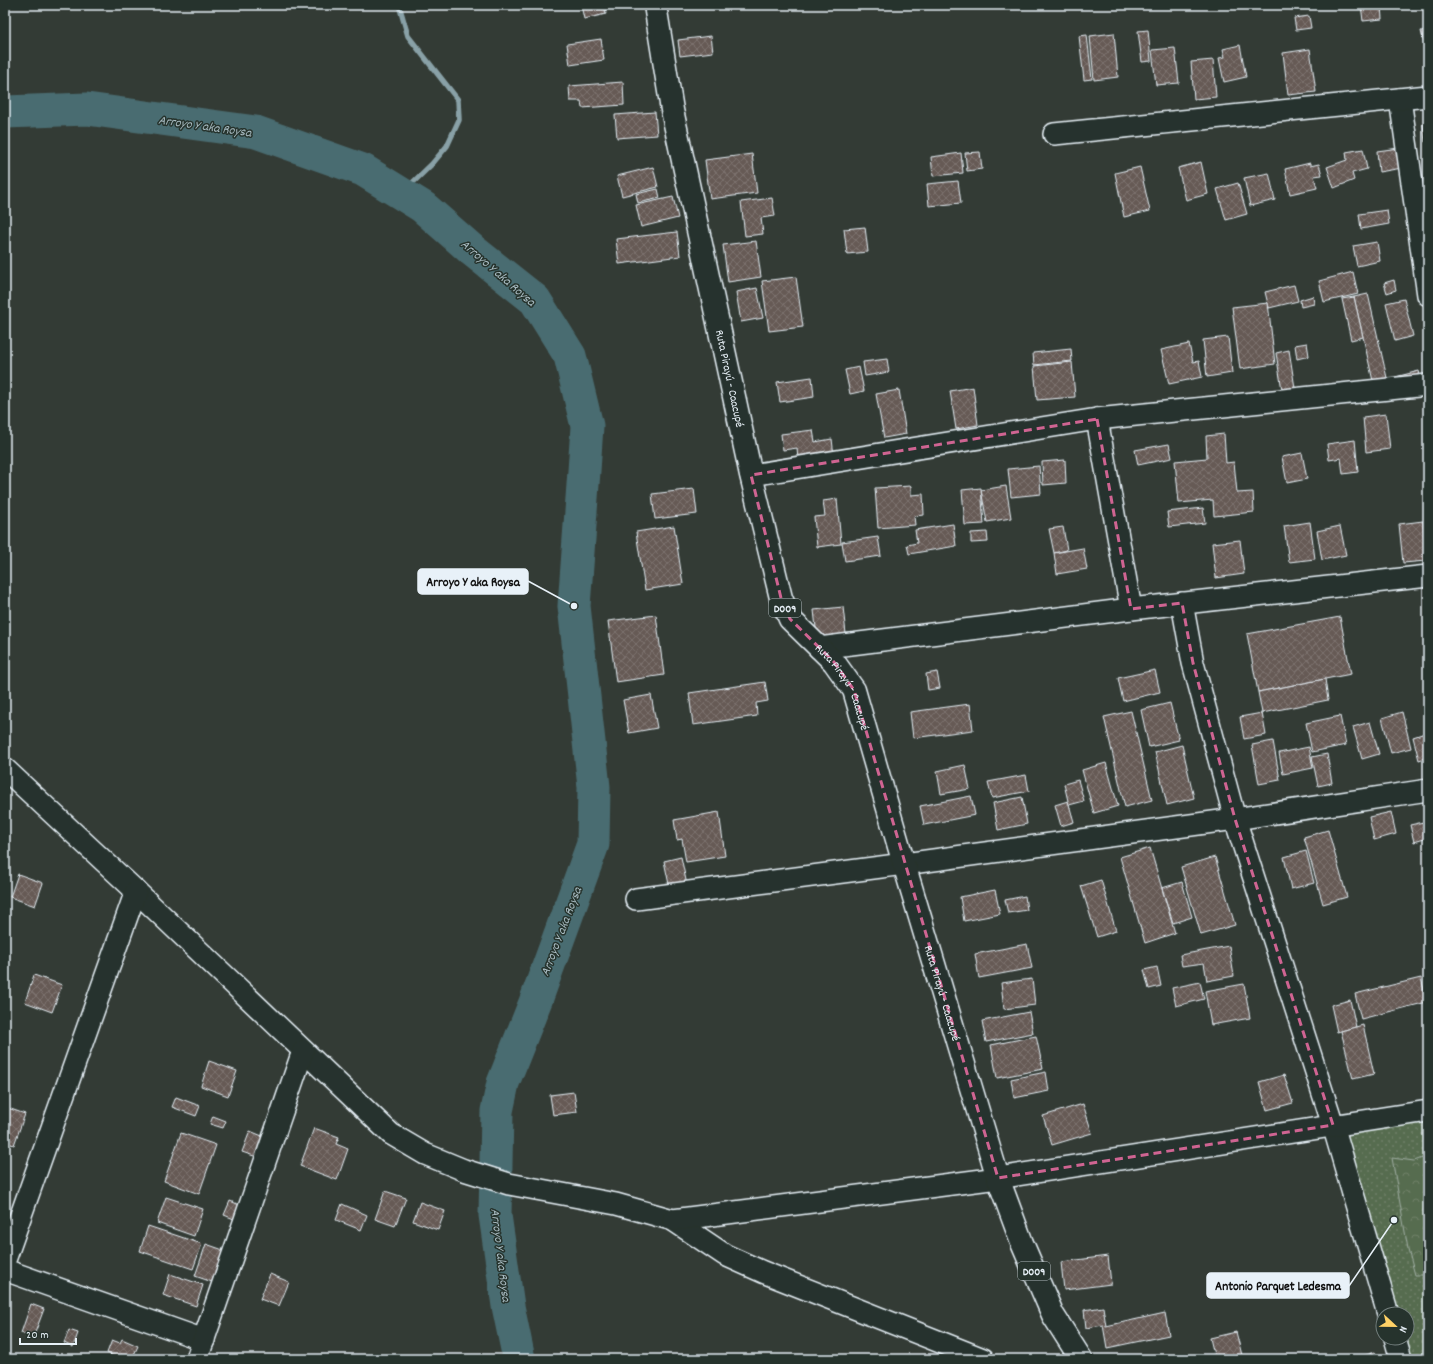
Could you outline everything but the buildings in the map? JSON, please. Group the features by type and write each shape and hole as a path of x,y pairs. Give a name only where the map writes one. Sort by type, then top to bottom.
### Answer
{"main road":[{"name":"Ruta Pirayú - Caacupé","path":"655,5 672,110 751,475 781,598 790,619 834,662 854,690 904,864 998,1178 1022,1243 1053,1315 1081,1359"}],"street":[{"path":"1054,134 1428,96"},
{"path":"1400,99 1428,295"},
{"path":"751,475 1097,419 1428,385"},
{"path":"1097,419 1131,609"},
{"path":"819,648 1131,609 1428,576"},
{"path":"1182,603 1193,663 1235,819 1333,1125 1386,1306"},
{"path":"5,769 136,891 391,1134 425,1154 464,1170 509,1184 616,1204 673,1220 725,1255 763,1272 983,1359"},
{"path":"636,898 904,864 1235,819 1428,790"},
{"path":"5,1260 136,891"},
{"path":"197,1359 303,1051"},
{"path":"673,1220 998,1178 1428,1111"},
{"path":"5,1270 204,1340"},
{"path":"1397,1346 1401,1359"}],"highlighted area":[{"path":"1097,419 1131,609 1182,603 1193,663 1235,819 1333,1125 998,1178 854,690 834,662 790,619 781,598 751,475"}],"green space":[{"path":"1428,1111 1428,1359 1401,1359 1397,1346 1415,1346 1415,1306 1386,1306 1333,1125"},
{"path":"1428,1156 1428,1275 1415,1275 1408,1249 1392,1158 1414,1161"}],"waterway":[{"path":"399,5 408,36 458,100 459,120 447,146 432,164 401,194"},
{"name":"Arroyo Y aka Roysa","path":"5,112 87,109 256,132 363,170 423,207 472,250 535,300 570,356 587,426 574,606 594,787 593,844 536,1000 503,1083 497,1111 495,1215 508,1306 519,1359"}],"place":[{"name":"Arroyo Y aka Roysa","path":"574,606"},
{"name":"Antonio Parquet Ledesma","path":"1394,1220"}]}
